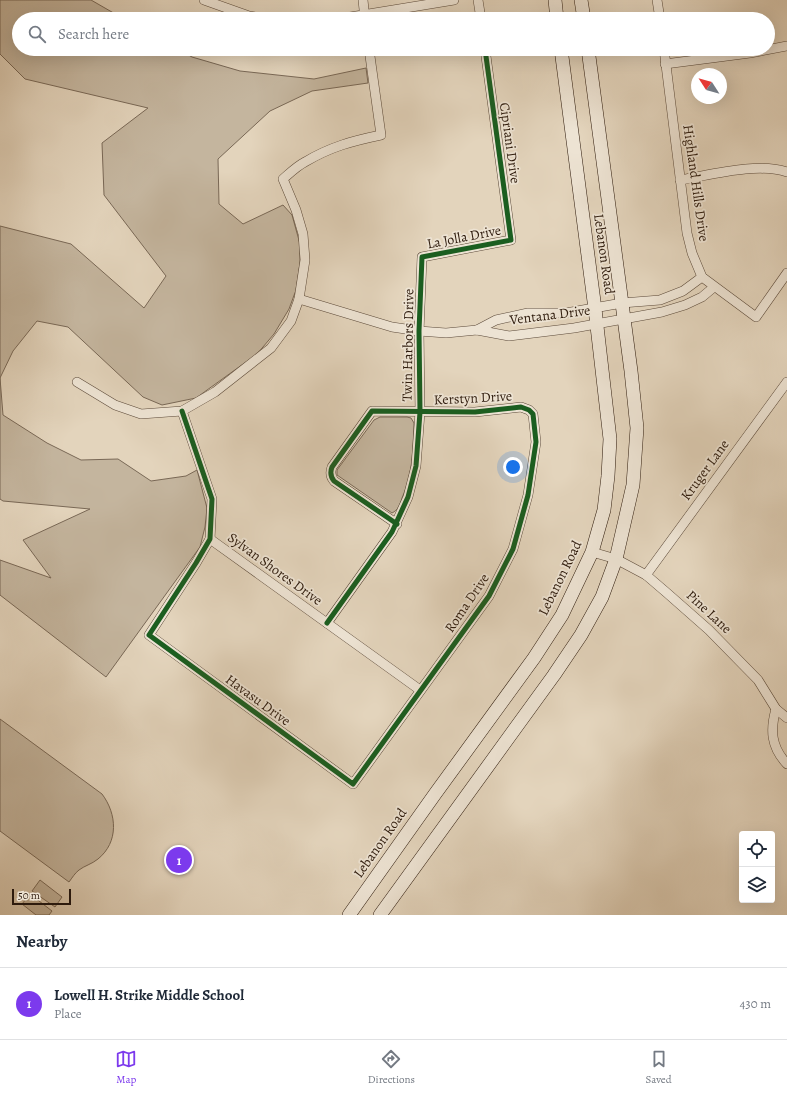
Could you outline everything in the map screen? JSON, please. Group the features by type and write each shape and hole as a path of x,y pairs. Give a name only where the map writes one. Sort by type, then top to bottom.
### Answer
{"main road":[{"path":"555,0 556,12"},
{"path":"581,0 583,12"},
{"name":"Lebanon Road","path":"349,915 434,794 534,658 562,615 592,552 604,510 610,439 597,324 562,56"},
{"name":"Lebanon Road","path":"380,915 558,670 581,635 602,597 616,559 633,485 637,428 631,370 589,56"}],"street":[{"path":"204,0 238,12"},
{"path":"362,0 364,12"},
{"path":"391,12 454,0"},
{"path":"478,0 479,12"},
{"path":"657,0 659,12"},
{"path":"775,48 787,46"},
{"path":"77,382 115,405 141,414 182,412 215,392 271,348 291,322 299,299 305,260 303,234 296,210 283,179 304,162 330,149 352,141 381,135 370,56"},
{"name":"Cipriani Drive","path":"486,56 511,240"},
{"name":"Highland Hills Drive","path":"665,56 687,233 692,253 702,276 714,287 756,317 787,273"},
{"path":"666,64 727,56"},
{"path":"680,180 740,170 763,168 787,172"},
{"name":"La Jolla Drive","path":"422,258 511,240"},
{"name":"Twin Harbors Drive","path":"327,623 397,524 408,497 416,466 420,412 419,331 422,258"},
{"name":"Ventana Drive","path":"477,330 496,320 528,313 566,313 622,303 660,300 683,291 702,276"},
{"name":"Ventana Drive","path":"299,299 392,327 446,333 477,330 509,336 597,324 662,312 685,305 702,296 714,287"},
{"name":"Kruger Lane","path":"646,575 787,382"},
{"name":"Kerstyn Drive","path":"397,524 334,481 330,472 372,411 475,412 521,407 529,410"},
{"name":"Roma Drive","path":"353,784 489,596 513,549 528,495 536,442 533,414 529,410"},
{"path":"182,412 212,499 210,539"},
{"name":"Sylvan Shores Drive","path":"210,539 420,690"},
{"name":"Havasu Drive","path":"210,539 149,635 353,784"},
{"name":"Pine Lane","path":"592,552 616,559 646,575 708,630 758,680 776,709 787,718"},
{"path":"776,709 772,734 779,756 787,764"}],"shaded area":[{"path":"0,0 91,0 112,12 12,12 12,56 190,56 240,71 314,79 366,68 368,83 312,91 270,111 218,159 219,204 243,224 283,205 292,215 300,244 300,263 296,290 289,309 274,334 257,354 196,398 162,405 143,397 68,327 37,321 13,351 0,378 0,226 71,244 144,308 166,276 104,195 102,143 148,108 25,79 0,54"},
{"path":"0,378 3,415 47,443 81,460 118,459 151,481 186,476 197,470 207,508 205,527 200,547 106,677 0,595 0,560 51,578 23,540 90,509 3,501 0,499"},
{"path":"380,417 407,417 411,418 414,423 412,461 406,489 400,505 392,513 337,475 337,470 374,420"},
{"path":"0,719 102,794 111,810 114,828 110,844 98,859 79,870 69,882 0,831"},
{"path":"40,880 62,897 55,907 32,891"},
{"path":"30,894 52,911 49,915 36,915 22,904"}],"cycle path":[{"path":"327,623 392,532 408,497 416,466 420,412 419,331 422,257 511,240 486,56"},
{"path":"182,411 212,499 210,539 149,635 353,784 489,596 513,549 528,495 536,442 533,414 529,410 521,407 475,412 372,411 332,467 331,476 334,481 397,524"}],"place":[{"name":"Lowell H. Strike Middle School","path":"179,860"}]}
